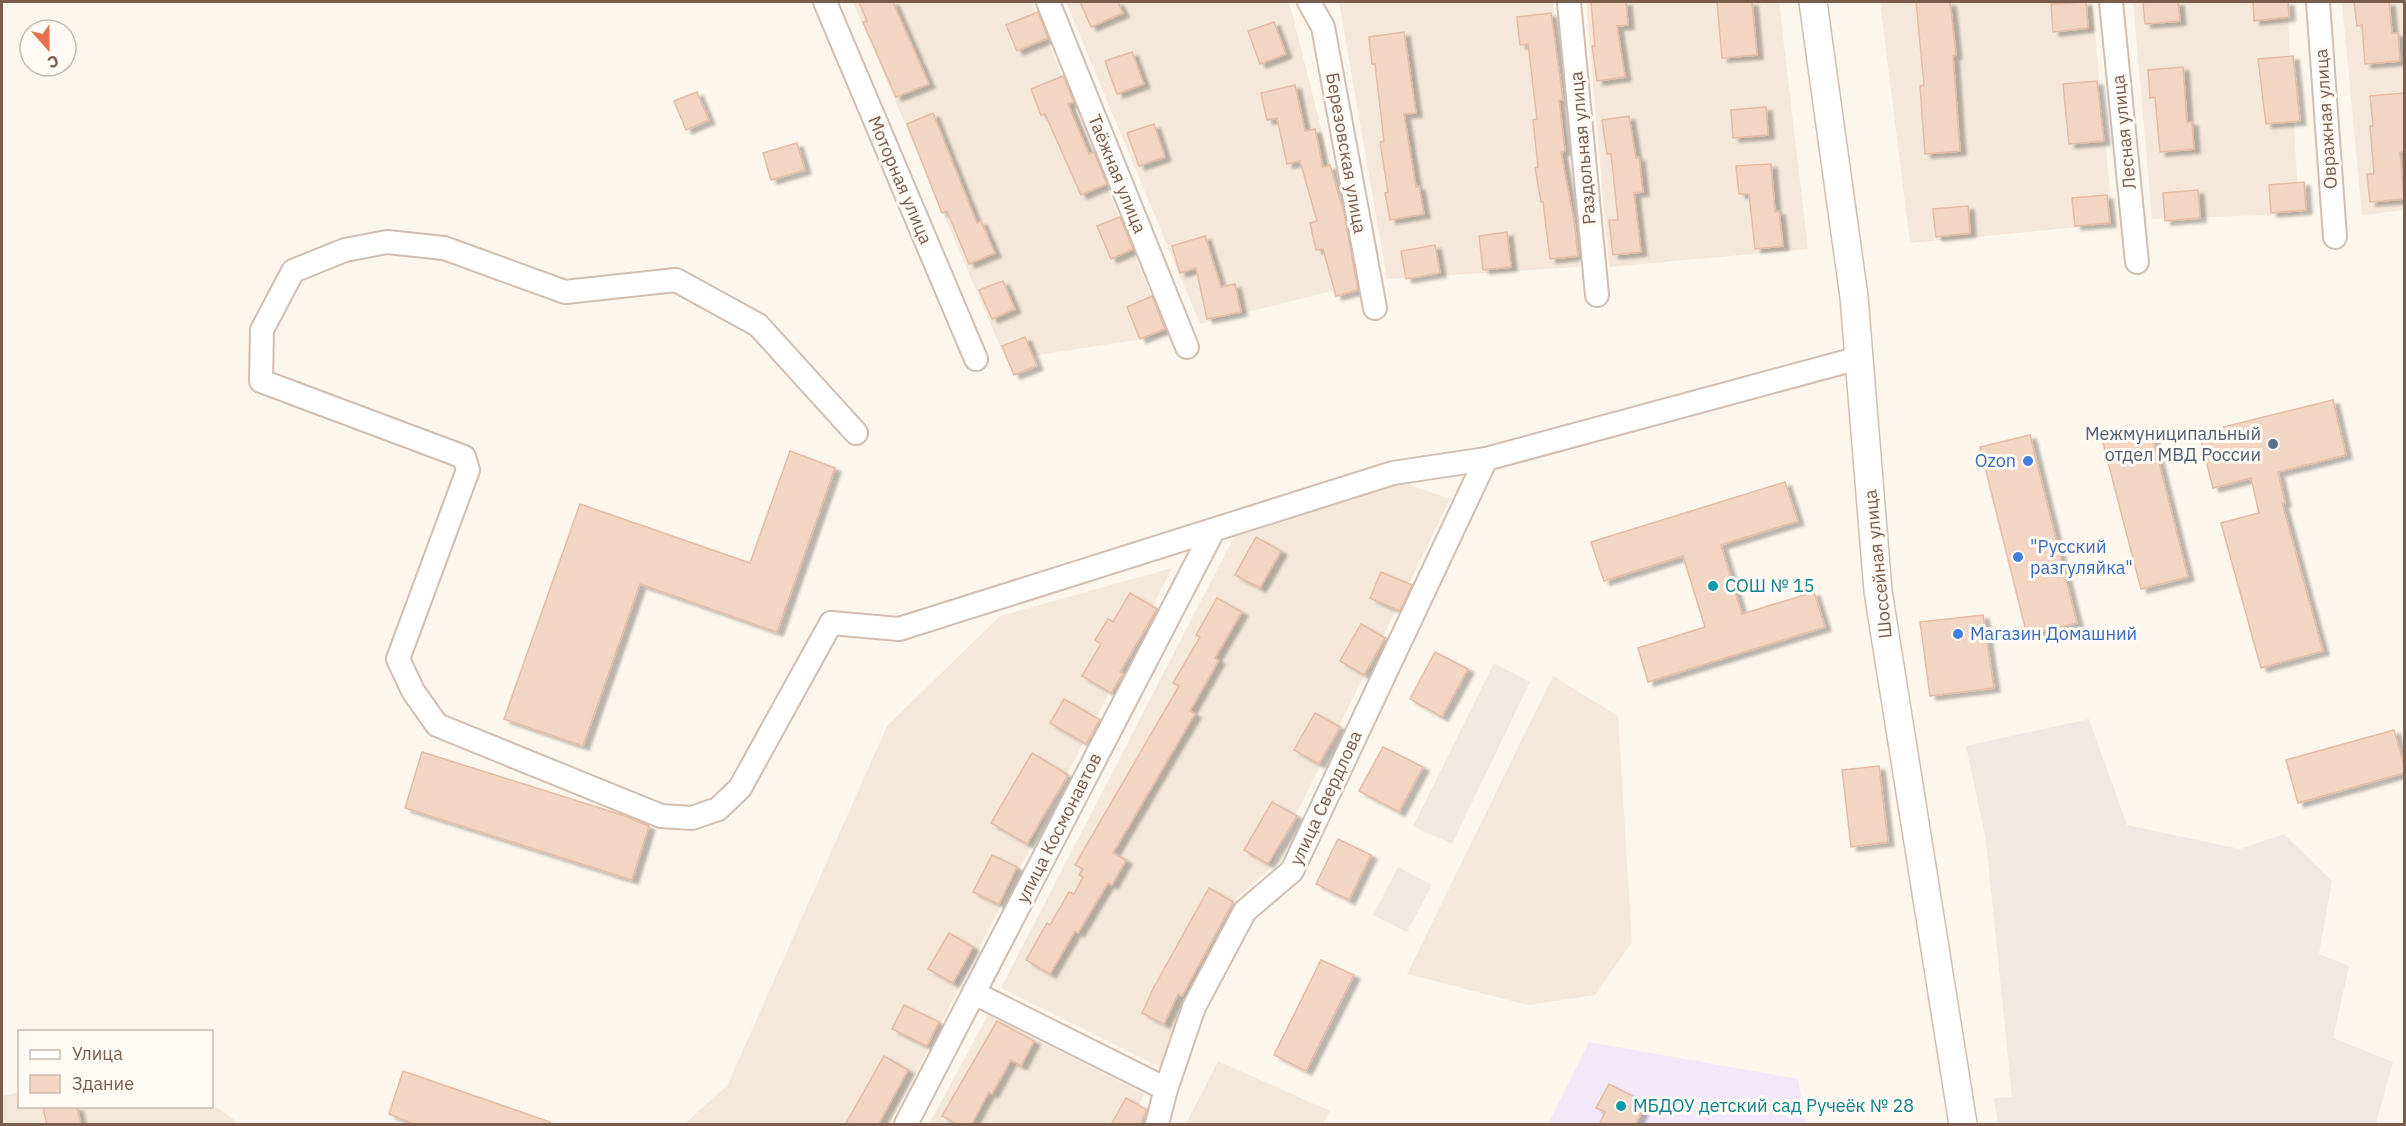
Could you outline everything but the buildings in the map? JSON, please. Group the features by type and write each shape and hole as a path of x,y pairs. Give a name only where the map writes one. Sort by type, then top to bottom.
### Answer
{"street":[{"name":"Моторная улица","path":"825,2 976,359"},
{"name":"Таёжная улица","path":"1048,2 1187,347"},
{"name":"Березовская улица","path":"1309,2 1323,27 1375,308"},
{"name":"Раздольная улица","path":"1569,2 1597,295"},
{"name":"Шоссейная улица","path":"1813,2 1854,297 1878,591 1963,1125"},
{"name":"Лесная улица","path":"2111,2 2137,262"},
{"name":"Овражная улица","path":"2318,2 2335,237"},
{"path":"856,433 758,326 676,280 566,292 444,248 387,242 345,250 293,271 262,330 261,381 464,457 468,470 398,659 413,691 437,725 661,816 692,818 718,809 740,788 831,623 899,629 1393,473 1486,459 1859,358"},
{"name":"улица Свердлова","path":"1157,1125 1166,1089 1194,1007 1245,911 1292,871 1486,459"},
{"name":"улица Космонавтов","path":"906,1125 1213,531"},
{"path":"974,993 1166,1089"}],"shaded area":[{"path":"853,2 1032,2 1167,335 1006,360"},
{"path":"1066,2 1287,2 1291,9 1360,284 1200,324"},
{"path":"1339,2 1553,2 1579,267 1387,279"},
{"path":"1586,2 1779,2 1808,249 1609,267"},
{"path":"1880,2 2092,2 2113,224 1910,243"},
{"path":"2133,2 2287,2 2299,214 2152,219"},
{"path":"2342,2 2404,2 2404,210 2362,215"},
{"path":"1398,481 1450,499 1270,868 1224,909 1162,1068 1001,988 1237,531"},
{"path":"1172,568 890,1124 684,1124 727,1086 887,726 1000,616"},
{"path":"1494,663 1530,682 1452,844 1413,826"},
{"path":"1553,676 1618,716 1632,942 1595,995 1528,1005 1407,974"},
{"path":"2089,719 2127,825 2240,849 2284,834 2332,881 2319,954 2349,966 2333,1038 2393,1062 2376,1124 1998,1124 1994,1098 2012,1097 1986,841 1966,746"},
{"path":"1398,867 1432,885 1407,932 1373,915"},
{"path":"988,1015 1144,1094 1129,1124 929,1124"},
{"path":"1589,1042 1798,1079 1806,1124 1548,1124"},
{"path":"1218,1061 1330,1111 1323,1124 1186,1124"},
{"path":"18,1092 18,1108 213,1108 213,1105 240,1124 2,1124 2,1096"}],"place":[{"name":"Межмуниципальный отдел МВД России","path":"2273,444"},
{"name":"Ozon","path":"2028,461"},
{"name":"\"Русский разгуляйка\"","path":"2018,557"},
{"name":"СОШ № 15","path":"1713,586"},
{"name":"Магазин Домашний","path":"1958,634"},
{"name":"МБДОУ детский сад Ручеёк № 28","path":"1621,1106"}]}
